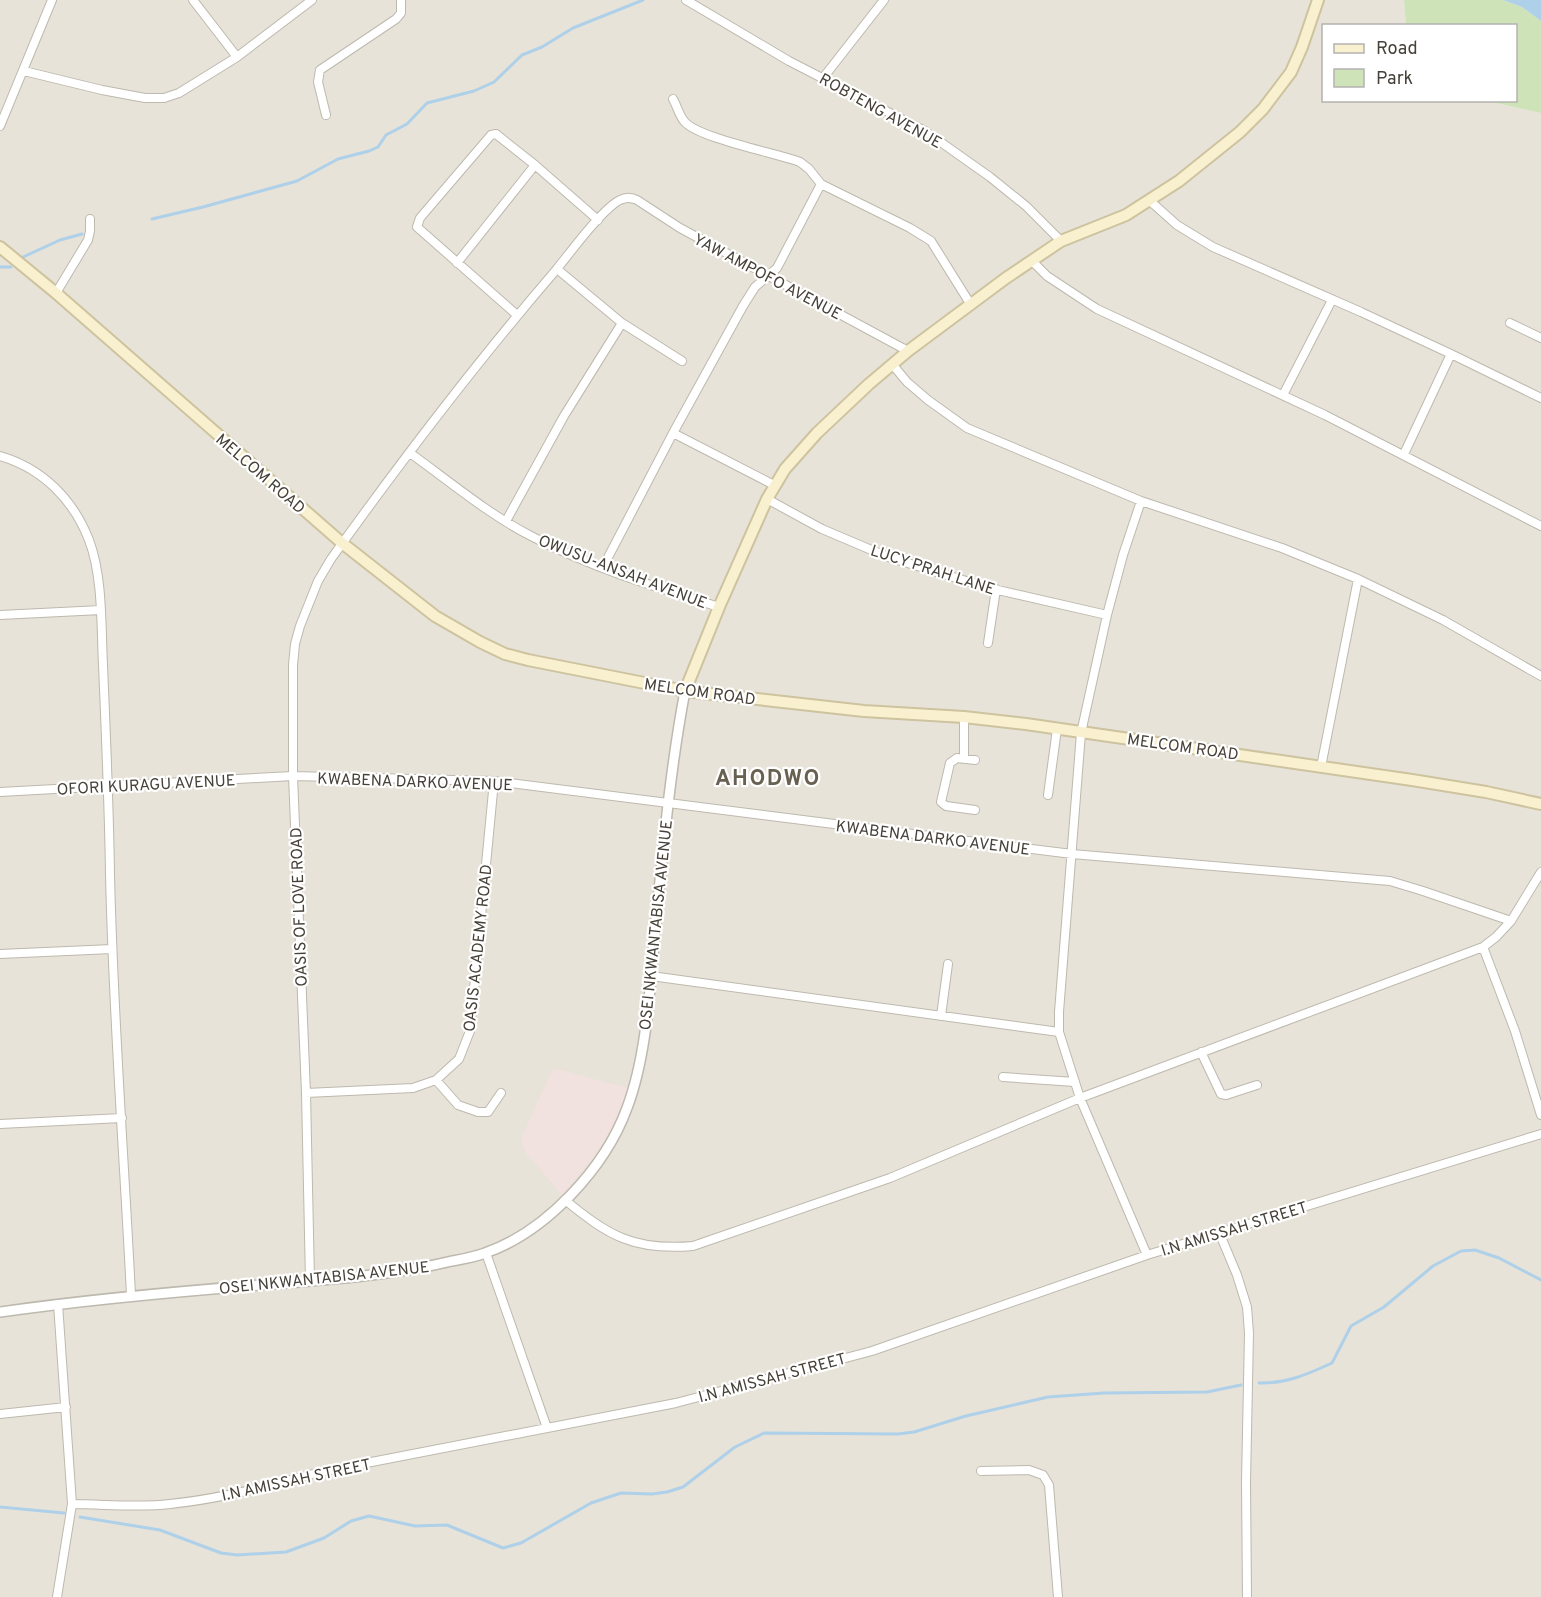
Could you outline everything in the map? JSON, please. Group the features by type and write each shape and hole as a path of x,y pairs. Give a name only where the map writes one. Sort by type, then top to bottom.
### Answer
{"main road":[{"path":"685,691 718,607 774,485 817,433 908,351 1032,261 1061,241 1126,215 1179,181 1224,145 1263,109 1292,72 1318,0"},
{"name":"MELCOM ROAD","path":"0,247 56,293 342,543 435,615 505,654 562,668 685,691 864,711 964,717 1057,729 1322,766 1486,792 1541,804"}],"street":[{"path":"0,126 52,0"},
{"path":"193,0 237,57"},
{"path":"24,71 102,90 145,98 164,98 179,93 237,57 312,0"},
{"path":"326,115 318,82 320,70 396,19 401,13 401,0"},
{"name":"ROBTENG AVENUE","path":"686,0 823,78 925,131 959,154 1026,206 1061,241"},
{"path":"823,78 884,0"},
{"path":"673,99 684,121 691,127 727,141 800,162 809,168 821,184 910,228 931,241 972,305"},
{"path":"516,315 419,230 417,223 491,135 496,134 598,220"},
{"path":"456,263 535,165"},
{"path":"603,567 743,306 755,287 770,276 784,257 821,184"},
{"name":"OASIS OF LOVE ROAD","path":"310,1281 306,1093 293,776 295,644 318,581 342,543 516,315 598,220 616,203 631,197"},
{"name":"YAW AMPOFO AVENUE","path":"631,197 680,228 908,351"},
{"path":"1149,200 1177,225 1213,247 1451,354 1541,398"},
{"path":"56,293 88,240 90,219"},
{"path":"1032,261 1047,276 1097,309 1404,454 1541,526"},
{"path":"556,269 622,323 682,361"},
{"path":"1283,395 1332,300"},
{"path":"506,521 564,416 622,323"},
{"path":"1510,323 1541,338"},
{"path":"1404,454 1451,354"},
{"path":"892,364 921,394 967,428 1141,501 1282,548 1358,579 1443,620 1541,676"},
{"path":"673,433 774,485"},
{"name":"OWUSU-ANSAH AVENUE","path":"410,453 528,535 603,567 718,607"},
{"path":"0,456 12,459 39,474 66,499 79,518 93,554 101,610 109,786 112,949 131,1295"},
{"name":"LUCY PRAH LANE","path":"767,499 852,543 888,557 996,589 1107,615"},
{"path":"1141,501 1123,555 1107,615 1081,734 1059,1032 1080,1098 1147,1255"},
{"path":"1322,766 1358,579"},
{"path":"988,643 996,589"},
{"path":"0,615 101,610"},
{"name":"OSEI NKWANTABISA AVENUE","path":"0,1312 131,1295 310,1281 421,1269 486,1253 543,1220 588,1174 608,1146 627,1108 641,1054 668,803 685,691"},
{"path":"963,758 964,717"},
{"path":"1048,795 1057,729"},
{"path":"975,760 957,758 950,763 942,802 946,806 975,810"},
{"name":"KWABENA DARKO AVENUE","path":"293,776 494,781 1072,854 1390,881 1511,921"},
{"name":"OFORI KURAGU AVENUE","path":"0,792 293,776"},
{"name":"OASIS ACADEMY ROAD","path":"306,1093 413,1088 436,1080 459,1059 470,1031 494,781"},
{"path":"565,1200 592,1222 615,1236 642,1244 668,1248 693,1246 890,1178 1080,1098 1483,948 1511,921 1541,872"},
{"path":"1483,948 1515,1031 1541,1115"},
{"path":"0,954 112,949"},
{"path":"941,1016 948,964"},
{"path":"651,976 1059,1032"},
{"path":"1202,1052 1221,1095 1257,1084"},
{"path":"1003,1077 1075,1082"},
{"path":"436,1080 455,1103 478,1112 488,1112 501,1093"},
{"path":"0,1124 122,1118"},
{"name":"I.N AMISSAH STREET","path":"72,1504 167,1505 188,1502 270,1486 320,1472 676,1402 872,1351 1147,1255 1541,1134"},
{"path":"1219,1232 1247,1306 1249,1333 1246,1482 1247,1597"},
{"path":"486,1253 547,1428"},
{"path":"57,1597 72,1504 58,1304"},
{"path":"0,1414 66,1407"},
{"path":"981,1471 1029,1470 1043,1475 1050,1485 1058,1597"}],"shaded area":[{"path":"0,0 1404,0 1406,24 1322,24 1322,102 1492,102 1541,113 1541,1597 0,1597"},
{"path":"553,1068 628,1088 623,1108 610,1132 594,1157 562,1195 525,1152 521,1139"}],"green space":[{"path":"1404,0 1503,0 1522,7 1541,21 1541,113 1492,102 1517,102 1517,24 1406,24"}],"water":[{"path":"1503,0 1541,0 1541,21 1522,7"}],"waterway":[{"path":"152,219 297,181 338,159 378,147 386,135 407,124 427,103 474,91 494,82 522,55 542,47 573,28 643,0"},
{"path":"23,257 60,240 82,234"},
{"path":"0,267 11,267"},
{"path":"1259,1383 1288,1380 1332,1363 1351,1326 1384,1307 1433,1266 1461,1251 1475,1250 1499,1258 1541,1280"},
{"path":"80,1517 160,1530 221,1553 237,1555 286,1552 324,1538 351,1521 369,1516 415,1526 447,1525 503,1548 521,1543 591,1503 621,1493 652,1494 683,1487 735,1447 764,1433 898,1434 914,1432 966,1416 1048,1397 1104,1393 1207,1392 1241,1385"},
{"path":"0,1507 64,1513"}],"district":[{"name":"AHODWO","path":"768,777"}]}
